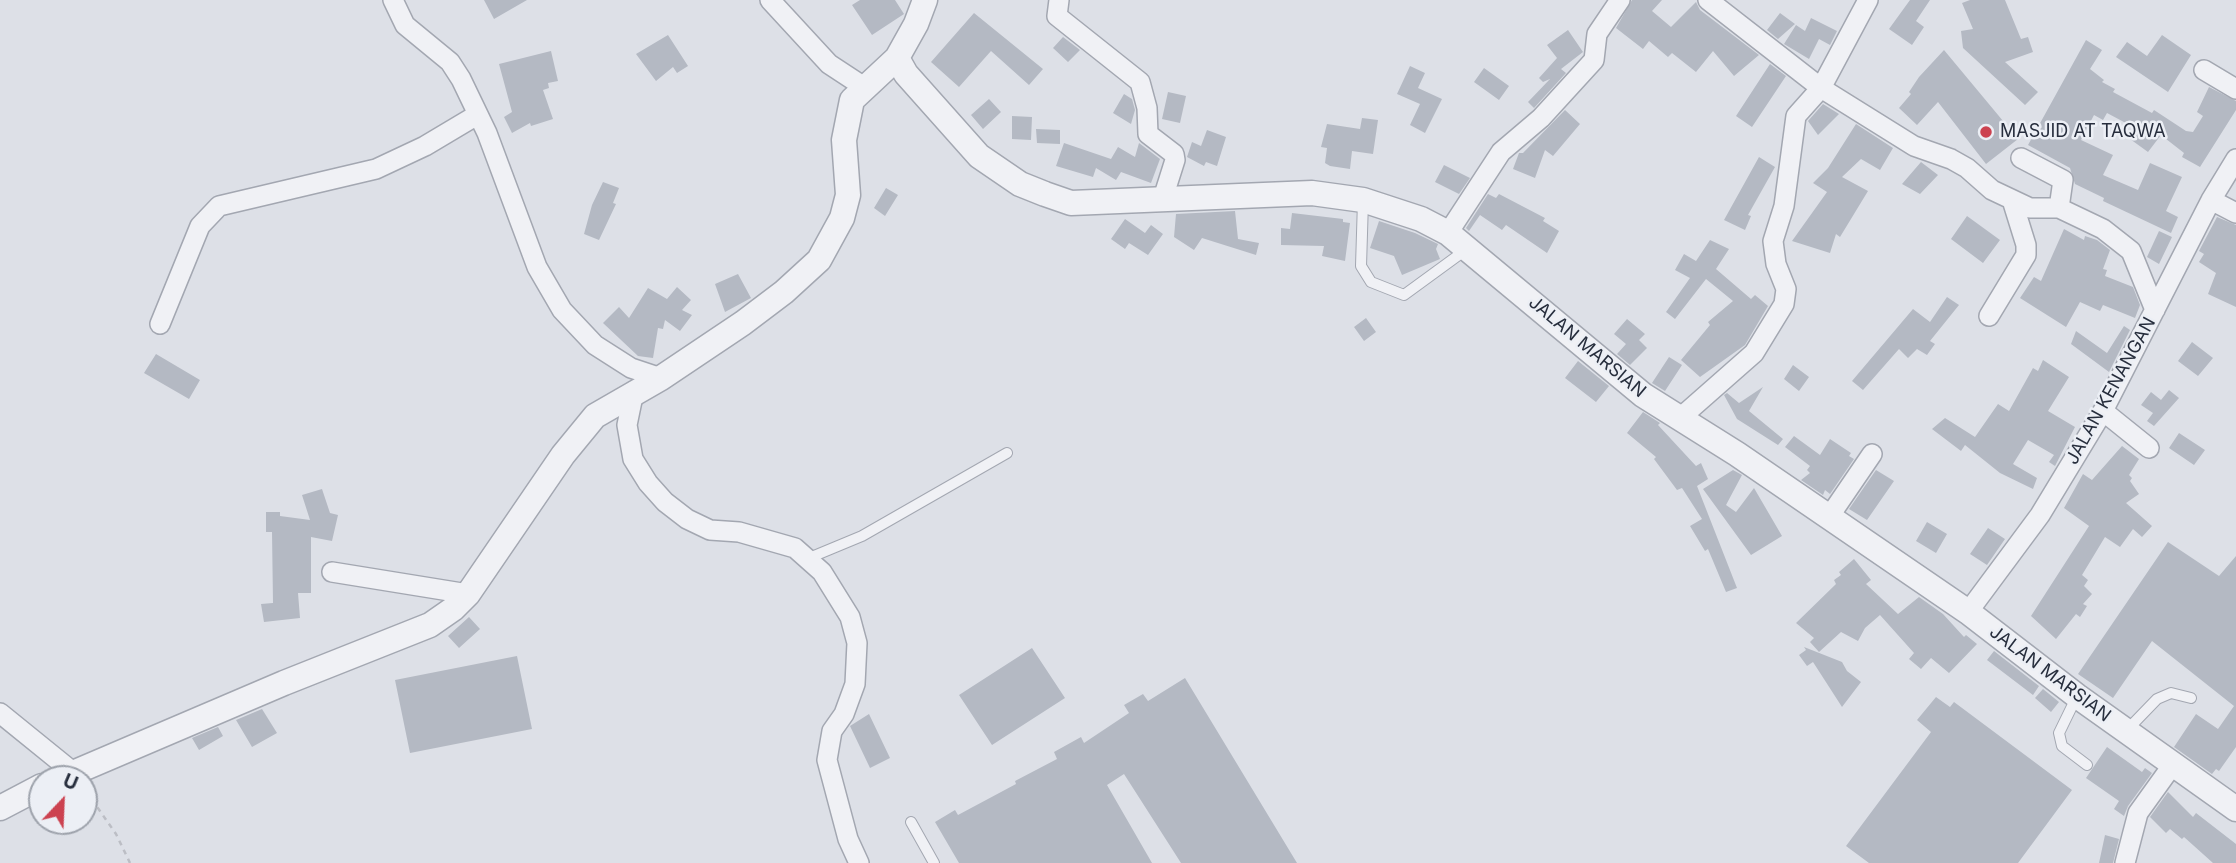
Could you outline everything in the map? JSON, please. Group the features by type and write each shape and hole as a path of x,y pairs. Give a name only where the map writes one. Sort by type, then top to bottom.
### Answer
{"street":[{"path":"393,0 405,25 450,62 487,133 537,267 562,310 595,345 631,368 661,378"},
{"path":"771,0 829,64 864,87"},
{"path":"98,768 284,682 430,625 468,594 582,429 595,416 634,391 661,378 761,310 819,260 842,218 848,195 844,140 847,114 852,100 898,58 925,0"},
{"path":"1059,0 1057,16 1140,82 1147,108 1148,134 1174,155 1175,160 1163,198"},
{"path":"1448,233 1501,152 1541,118 1594,60 1597,34 1620,0"},
{"path":"1708,0 1821,88 1914,146 1967,168 1992,190 2030,208 2059,208 2103,229 2131,251 2155,310"},
{"path":"1679,419 1754,353 1784,304 1786,289 1776,264 1773,241 1784,206 1796,116 1821,88 1868,0"},
{"name":"JALAN MARSIAN","path":"898,58 906,74 979,156 1020,184 1071,202 1312,192 1363,200 1421,219 1448,233 1643,395 1737,454 1968,612 2077,696 2175,763 2236,809"},
{"path":"2204,70 2236,89"},
{"path":"160,324 200,226 219,206 376,169 425,146 477,115"},
{"path":"2021,158 2063,180 2059,208"},
{"name":"JALAN KENANGAN","path":"1968,612 2040,515 2088,431 2103,411 2211,200 2236,159"},
{"path":"1989,316 2026,255 2026,245 2012,200"},
{"path":"2211,200 2236,213"},
{"path":"634,391 627,425 634,459 648,483 665,502 687,519 710,530 739,532 780,542 809,558 822,572 850,617 858,643 855,684 844,714 832,731 827,760 848,839 859,863"},
{"path":"2103,411 2149,448"},
{"path":"1829,517 1872,454"},
{"path":"332,572 468,594"},
{"path":"0,713 56,765"},
{"path":"2125,863 2138,813 2175,763"},
{"path":"0,808 28,793"}],"lane":[{"path":"1363,200 1361,266 1371,282 1404,295 1468,248"},
{"path":"809,558 862,536 1007,453"},
{"path":"2127,731 2157,699 2171,693 2191,698"},
{"path":"2077,696 2059,733 2062,746 2087,765"},
{"path":"911,822 934,863"}],"path":[{"path":"98,812 116,834 130,863"}],"building":[{"path":"484,0 527,0 494,19"},
{"path":"860,0 895,0 904,14 872,35 852,5"},
{"path":"1632,0 1662,0 1652,11 1671,27 1696,2 1700,10 1759,55 1734,76 1713,51 1696,72 1672,53 1668,57 1649,41 1643,49 1616,28"},
{"path":"1910,0 1930,0 1916,21 1924,27 1912,45 1889,29"},
{"path":"1970,0 2005,0 2021,39 2028,37 2033,52 2005,62 2038,92 2025,105 1963,48 1961,31 1973,29 1962,3"},
{"path":"974,13 1043,69 1029,85 991,51 959,87 931,62"},
{"path":"1780,13 1795,24 1778,39 1767,30"},
{"path":"1811,18 1837,31 1830,45 1819,39 1809,59 1784,44 1796,25 1805,31"},
{"path":"1568,30 1583,52 1561,69 1566,73 1534,108 1528,102 1550,79 1543,82 1539,78 1557,58 1547,45"},
{"path":"668,35 688,66 677,73 673,67 656,81 636,54"},
{"path":"2162,35 2191,55 2168,92 2116,57 2127,42 2147,56"},
{"path":"1063,37 1080,50 1068,62 1053,48"},
{"path":"2086,40 2102,50 2090,69 2104,80 2102,82 2115,89 2113,92 2152,113 2154,110 2186,131 2193,132 2203,116 2197,112 2209,87 2236,101 2236,110 2200,167 2182,157 2184,153 2161,135 2148,152 2130,139 2137,129 2107,113 2103,120 2094,115 2081,140 2113,155 2103,175 2138,190 2150,163 2182,177 2166,211 2178,217 2171,233 2103,201 2104,198 2075,184 2070,168 2028,145"},
{"path":"1944,50 2018,139 1986,164 1938,102 1917,125 1899,108 1911,94 1909,92 1919,77"},
{"path":"551,51 558,81 548,83 549,88 543,90 553,119 531,126 530,123 512,133 504,117 512,112 499,64"},
{"path":"1770,64 1786,76 1752,127 1736,116"},
{"path":"1410,66 1425,73 1418,88 1442,99 1425,133 1410,125 1420,104 1397,94"},
{"path":"1484,68 1509,86 1499,100 1474,82"},
{"path":"1168,92 1186,96 1180,123 1162,119"},
{"path":"1124,94 1132,99 1135,110 1131,124 1113,113"},
{"path":"989,99 1001,112 983,129 971,115"},
{"path":"1823,104 1839,114 1818,135 1808,121"},
{"path":"1565,110 1580,124 1553,156 1545,150 1535,178 1513,169 1519,153 1523,153"},
{"path":"1012,116 1032,117 1031,140 1012,139"},
{"path":"1362,118 1378,120 1373,154 1352,151 1350,169 1325,163 1327,148 1321,147 1327,124 1360,129"},
{"path":"1856,124 1893,148 1880,170 1861,159 1842,177 1868,191 1840,237 1836,234 1830,253 1792,241 1827,192 1813,183 1828,168"},
{"path":"1036,129 1060,130 1060,144 1037,143"},
{"path":"1207,130 1226,137 1217,166 1206,162 1204,166 1187,157 1192,142 1201,146"},
{"path":"1064,143 1111,159 1118,147 1135,157 1139,143 1160,159 1151,183 1121,172 1116,180 1096,168 1093,177 1056,166"},
{"path":"1759,157 1775,167 1748,215 1751,216 1745,230 1724,220"},
{"path":"1921,162 1938,175 1920,194 1902,184"},
{"path":"1444,165 1470,178 1459,194 1435,182"},
{"path":"603,182 619,188 613,203 616,204 599,240 584,234 592,205"},
{"path":"886,188 898,195 885,216 874,208"},
{"path":"1488,194 1496,198 1499,194 1545,218 1543,221 1559,231 1547,253 1506,225 1502,230 1480,215 1469,231 1466,228"},
{"path":"1235,211 1238,239 1259,243 1256,255 1202,238 1194,250 1174,237 1176,214"},
{"path":"1292,213 1343,219 1343,222 1350,223 1345,261 1322,256 1324,246 1281,245 1281,228 1290,229"},
{"path":"1967,216 2000,240 1983,263 1951,239"},
{"path":"2217,217 2236,225 2236,307 2208,294 2216,273 2199,262 2204,254 2199,251"},
{"path":"1125,219 1145,233 1151,225 1163,234 1148,255 1129,243 1125,249 1111,239"},
{"path":"1379,221 1438,244 1436,249 1440,259 1402,275 1394,256 1370,248"},
{"path":"2064,229 2084,240 2085,236 2097,240 2110,250 2103,269 2107,270 2105,276 2133,287 2140,305 2135,318 2103,305 2100,311 2080,302 2066,327 2020,298 2034,277 2041,281"},
{"path":"2159,231 2172,237 2159,264 2147,257"},
{"path":"1710,240 1729,249 1716,269 1751,299 1755,295 1768,306 1745,345 1700,377 1681,360 1710,325 1708,322 1733,301 1706,279 1675,319 1666,312 1690,278 1675,270 1684,254 1696,261"},
{"path":"738,274 751,298 725,312 715,284"},
{"path":"677,287 691,300 682,310 692,315 680,331 665,320 663,329 658,328 653,358 638,356 603,323 619,307 629,318 648,288 667,299"},
{"path":"1947,297 1959,305 1930,341 1935,344 1927,355 1917,349 1908,358 1899,349 1863,390 1852,381 1913,309 1930,322"},
{"path":"1366,318 1376,332 1364,341 1354,327"},
{"path":"1627,319 1645,334 1639,340 1647,348 1630,365 1617,354 1626,344 1614,334"},
{"path":"2124,326 2130,330 2109,372 2071,344 2076,331 2107,353"},
{"path":"2192,342 2213,358 2198,376 2178,361"},
{"path":"156,354 200,380 189,399 144,373"},
{"path":"1669,357 1682,365 1665,391 1652,383"},
{"path":"2043,360 2069,377 2048,411 2075,427 2055,466 2049,462 2054,455 2028,440 2013,464 2037,478 2033,489 2000,473 1965,445 1961,451 1932,429 1945,418 1975,437 1998,404 2009,411 2033,368 2038,371"},
{"path":"1578,361 1609,386 1596,402 1565,378"},
{"path":"1793,365 1809,377 1799,391 1784,379"},
{"path":"1763,387 1749,411 1783,439 1778,445 1737,419 1724,395 1727,393 1739,403"},
{"path":"2169,390 2179,398 2154,426 2147,421 2153,413 2141,405 2151,392 2161,400"},
{"path":"1643,412 1660,423 1658,425 1696,466 1701,463 1708,479 1697,486 1737,588 1726,592 1708,549 1705,551 1690,526 1702,519 1682,488 1677,490 1654,459 1656,457 1627,433"},
{"path":"2179,433 2205,450 2194,465 2169,448"},
{"path":"1794,436 1820,455 1830,439 1851,453 1849,456 1854,459 1830,494 1825,490 1823,495 1801,480 1810,473 1807,470 1810,466 1785,447"},
{"path":"2122,446 2139,459 2129,475 2139,494 2126,503 2152,526 2142,537 2133,529 2120,547 2105,537 2082,575 2088,580 2084,586 2092,594 2083,604 2087,606 2080,617 2076,614 2056,639 2031,616 2089,526 2064,508 2083,474 2092,480"},
{"path":"1733,470 1742,475 1726,505 1736,512 1754,488 1782,536 1751,555 1703,489"},
{"path":"1876,470 1894,481 1867,520 1849,509"},
{"path":"322,489 330,513 338,515 332,541 311,537 311,593 298,593 300,618 264,622 261,604 273,603 272,532 266,532 266,512 280,512 280,516 310,520 302,495"},
{"path":"1927,522 1947,534 1936,553 1916,541"},
{"path":"1988,528 2005,539 1987,565 1970,554"},
{"path":"2168,542 2219,576 2236,556 2236,747 2219,771 2216,769 2212,774 2174,747 2196,714 2218,729 2234,706 2152,641 2113,698 2078,674"},
{"path":"1854,559 1871,580 1866,584 1898,614 1919,597 1943,614 1964,637 1966,635 1977,644 1949,673 1931,658 1921,669 1909,659 1914,653 1880,615 1865,628 1858,641 1841,632 1819,652 1810,642 1814,638 1796,623 1836,584 1834,580 1841,575 1839,572"},
{"path":"469,617 480,629 459,648 448,636"},
{"path":"1804,647 1842,662 1847,671 1861,682 1842,707 1813,662 1807,666 1799,655 1806,650"},
{"path":"1032,648 1065,698 992,745 959,695"},
{"path":"1994,651 2039,686 2033,695 1987,660"},
{"path":"517,656 532,729 410,753 395,680"},
{"path":"1185,678 1297,863 1181,863 1124,774 1107,785 1152,863 959,863 935,822 955,810 958,815 1016,784 1015,781 1057,759 1054,752 1081,737 1084,743 1129,713 1124,705 1143,694 1148,701"},
{"path":"2043,689 2059,702 2051,712 2035,698"},
{"path":"1936,697 1950,707 1954,702 2072,790 2018,863 1869,863 1846,846 1931,732 1917,720"},
{"path":"262,709 277,733 252,747 236,720"},
{"path":"869,714 890,758 870,768 850,726"},
{"path":"218,727 223,736 199,750 192,738"},
{"path":"2107,747 2142,772 2145,768 2152,773 2128,806 2124,816 2114,809 2119,801 2086,778"},
{"path":"2168,792 2193,817 2196,813 2236,844 2236,863 2213,863 2184,837 2182,839 2170,829 2166,833 2150,817"},
{"path":"2105,835 2119,839 2113,863 2099,863"}],"place":[{"name":"MASJID AT TAQWA","path":"1986,132"}]}
